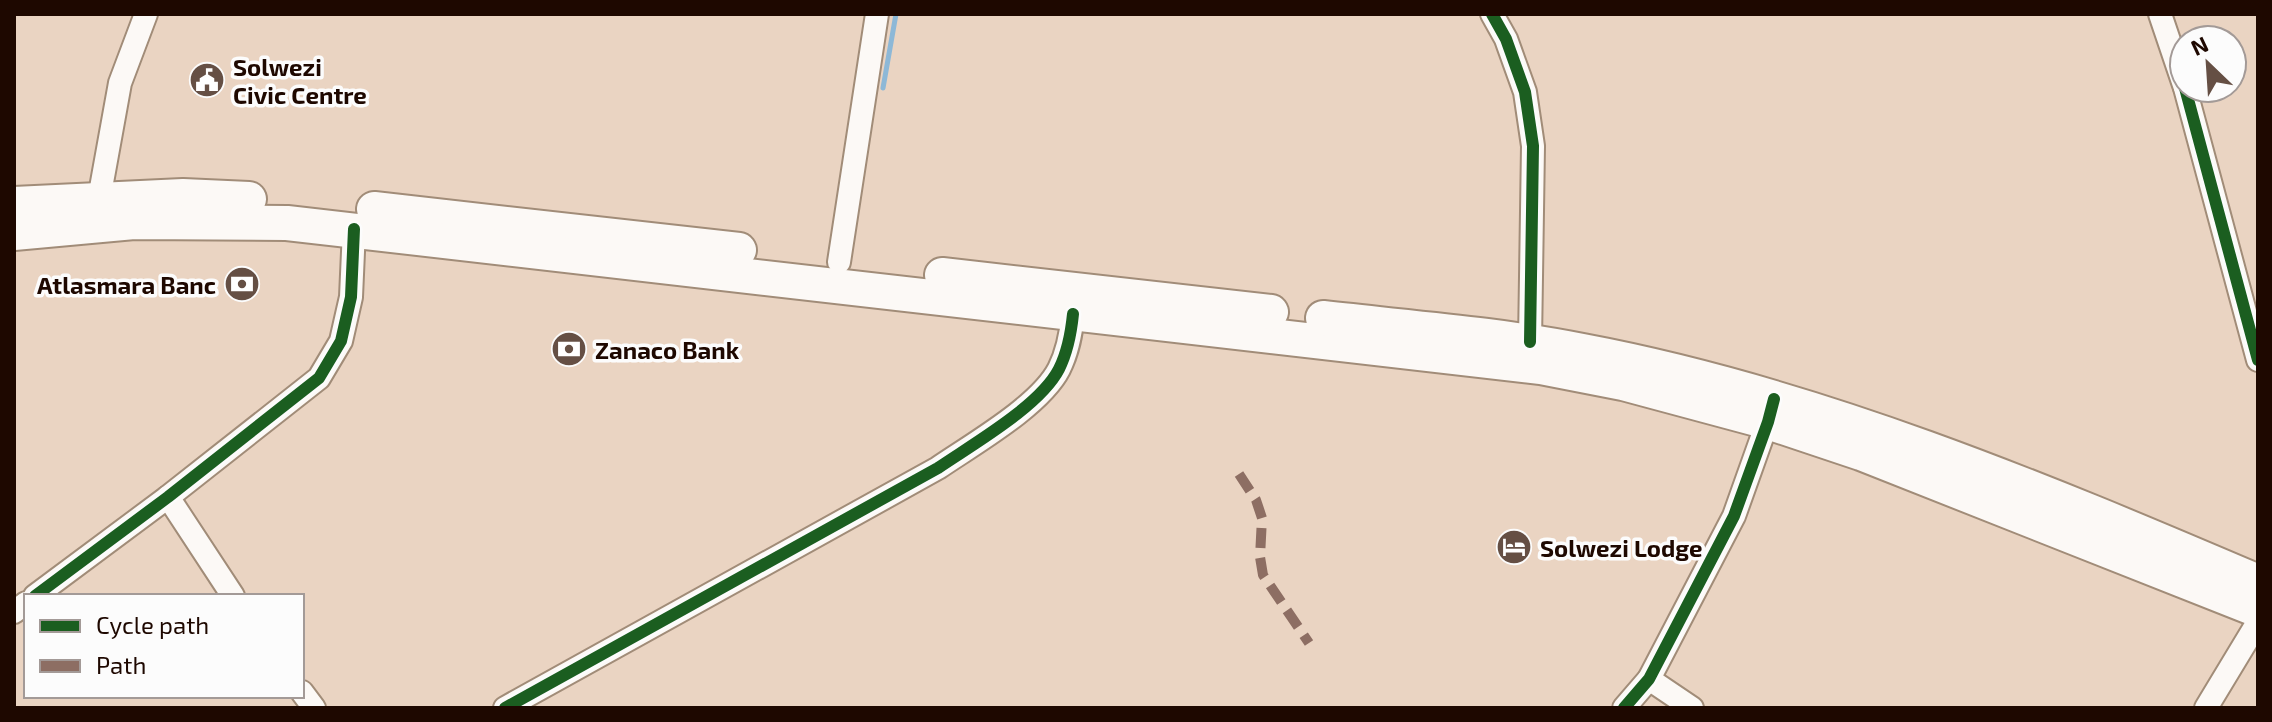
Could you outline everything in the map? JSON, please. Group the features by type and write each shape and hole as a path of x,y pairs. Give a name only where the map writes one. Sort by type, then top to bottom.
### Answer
{"highway":[{"path":"14,204 183,196 352,206 1337,320 1415,326 1530,342 1628,361 1771,411 1926,477 2258,610"},
{"path":"14,233 182,220 287,223 1541,367 1771,411 1826,414 2097,513 2258,582"}],"street":[{"path":"99,199 120,83 146,14"},
{"path":"839,262 877,14"},
{"path":"1492,14 1506,39 1525,92 1533,146 1530,342"},
{"path":"2160,14 2168,38"},
{"path":"2189,104 2258,360"},
{"path":"38,594 168,497 319,378 341,341 351,297 354,229"},
{"path":"505,708 938,468 1001,425 1030,402 1058,372 1070,343 1073,314"},
{"path":"1624,708 1649,679 1734,516 1771,411"},
{"path":"168,497 232,594"},
{"path":"2206,708 2258,622"},
{"path":"1649,679 1692,708"}],"waterway":[{"path":"883,88 896,14"}],"marked path":[{"path":"1239,474 1256,500 1262,518 1260,557 1263,575 1309,643"}],"cycle path":[{"path":"1492,14 1506,39 1525,92 1533,146 1530,342"},
{"path":"2189,104 2258,360"},
{"path":"38,594 168,497 319,378 341,341 351,297 354,229"},
{"path":"505,708 938,468 987,436 1022,410 1050,383 1065,356 1073,314"},
{"path":"1624,708 1649,679 1734,516 1774,399"}],"place":[{"name":"Solwezi Civic Centre","path":"207,80"},
{"name":"Atlasmara Banc","path":"242,284"},
{"name":"Zanaco Bank","path":"569,349"},
{"name":"Solwezi Lodge","path":"1514,547"}]}
